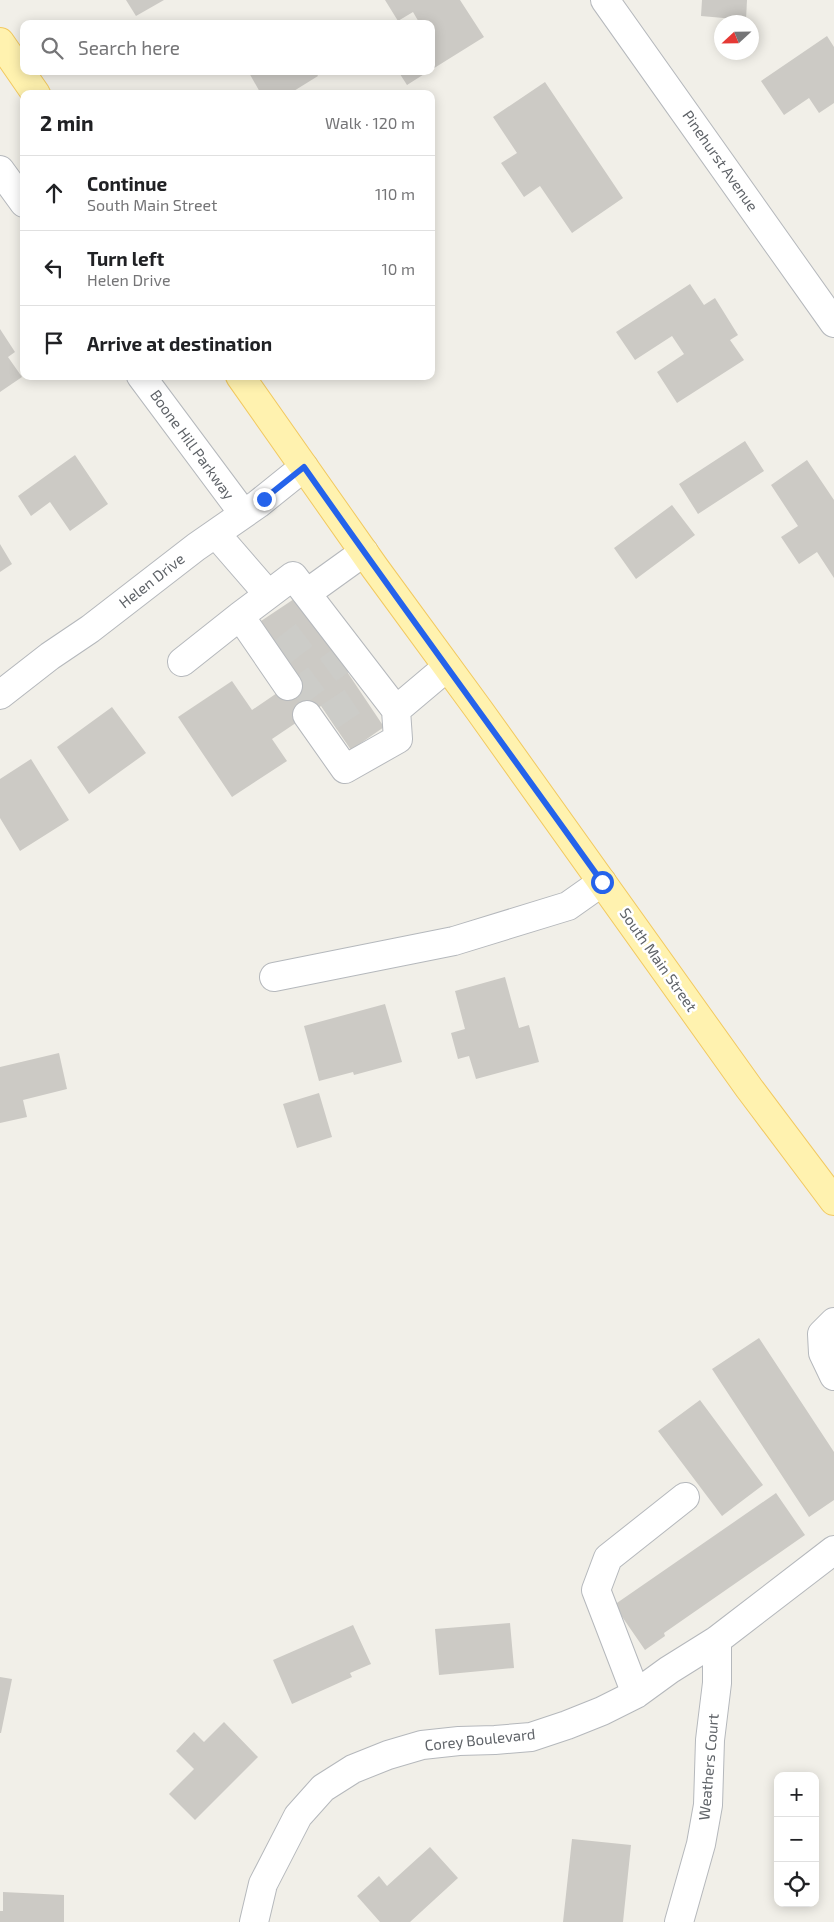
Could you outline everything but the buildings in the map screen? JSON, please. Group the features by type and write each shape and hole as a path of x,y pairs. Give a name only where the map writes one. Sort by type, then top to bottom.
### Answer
{"main road":[{"path":"0,42 20,71"},
{"path":"23,75 33,90"},
{"name":"South Main Street","path":"243,380 749,1088 834,1201"}],"street":[{"name":"Pinehurst Avenue","path":"605,0 834,323"},
{"path":"0,170 20,198"},
{"name":"Boone Hill Parkway","path":"144,380 242,513"},
{"name":"Helen Drive","path":"0,695 242,513 258,504 304,467"},
{"path":"216,534 268,594"},
{"path":"307,593 364,552"},
{"path":"182,662 293,576 307,593 321,622 369,690 396,710 398,739 345,769 318,720"},
{"path":"240,616 276,656 288,686"},
{"path":"396,710 447,668"},
{"path":"274,977 454,941 568,906 602,882"},
{"path":"834,1322 822,1334 823,1353 834,1376"},
{"path":"636,1694 596,1590 608,1558 685,1497"},
{"name":"Corey Boulevard","path":"254,1922 263,1884 298,1816 323,1788 353,1769 388,1755 422,1745 531,1737 602,1711 636,1694 716,1640 834,1550"},
{"name":"Weathers Court","path":"679,1922 701,1844 708,1805 710,1740 717,1683 716,1640"}],"tunnel":[{"path":"282,652 316,626"},
{"path":"294,695 340,661"},
{"path":"329,717 362,695"}],"route":[{"path":"264,499 304,467 602,882"}]}
